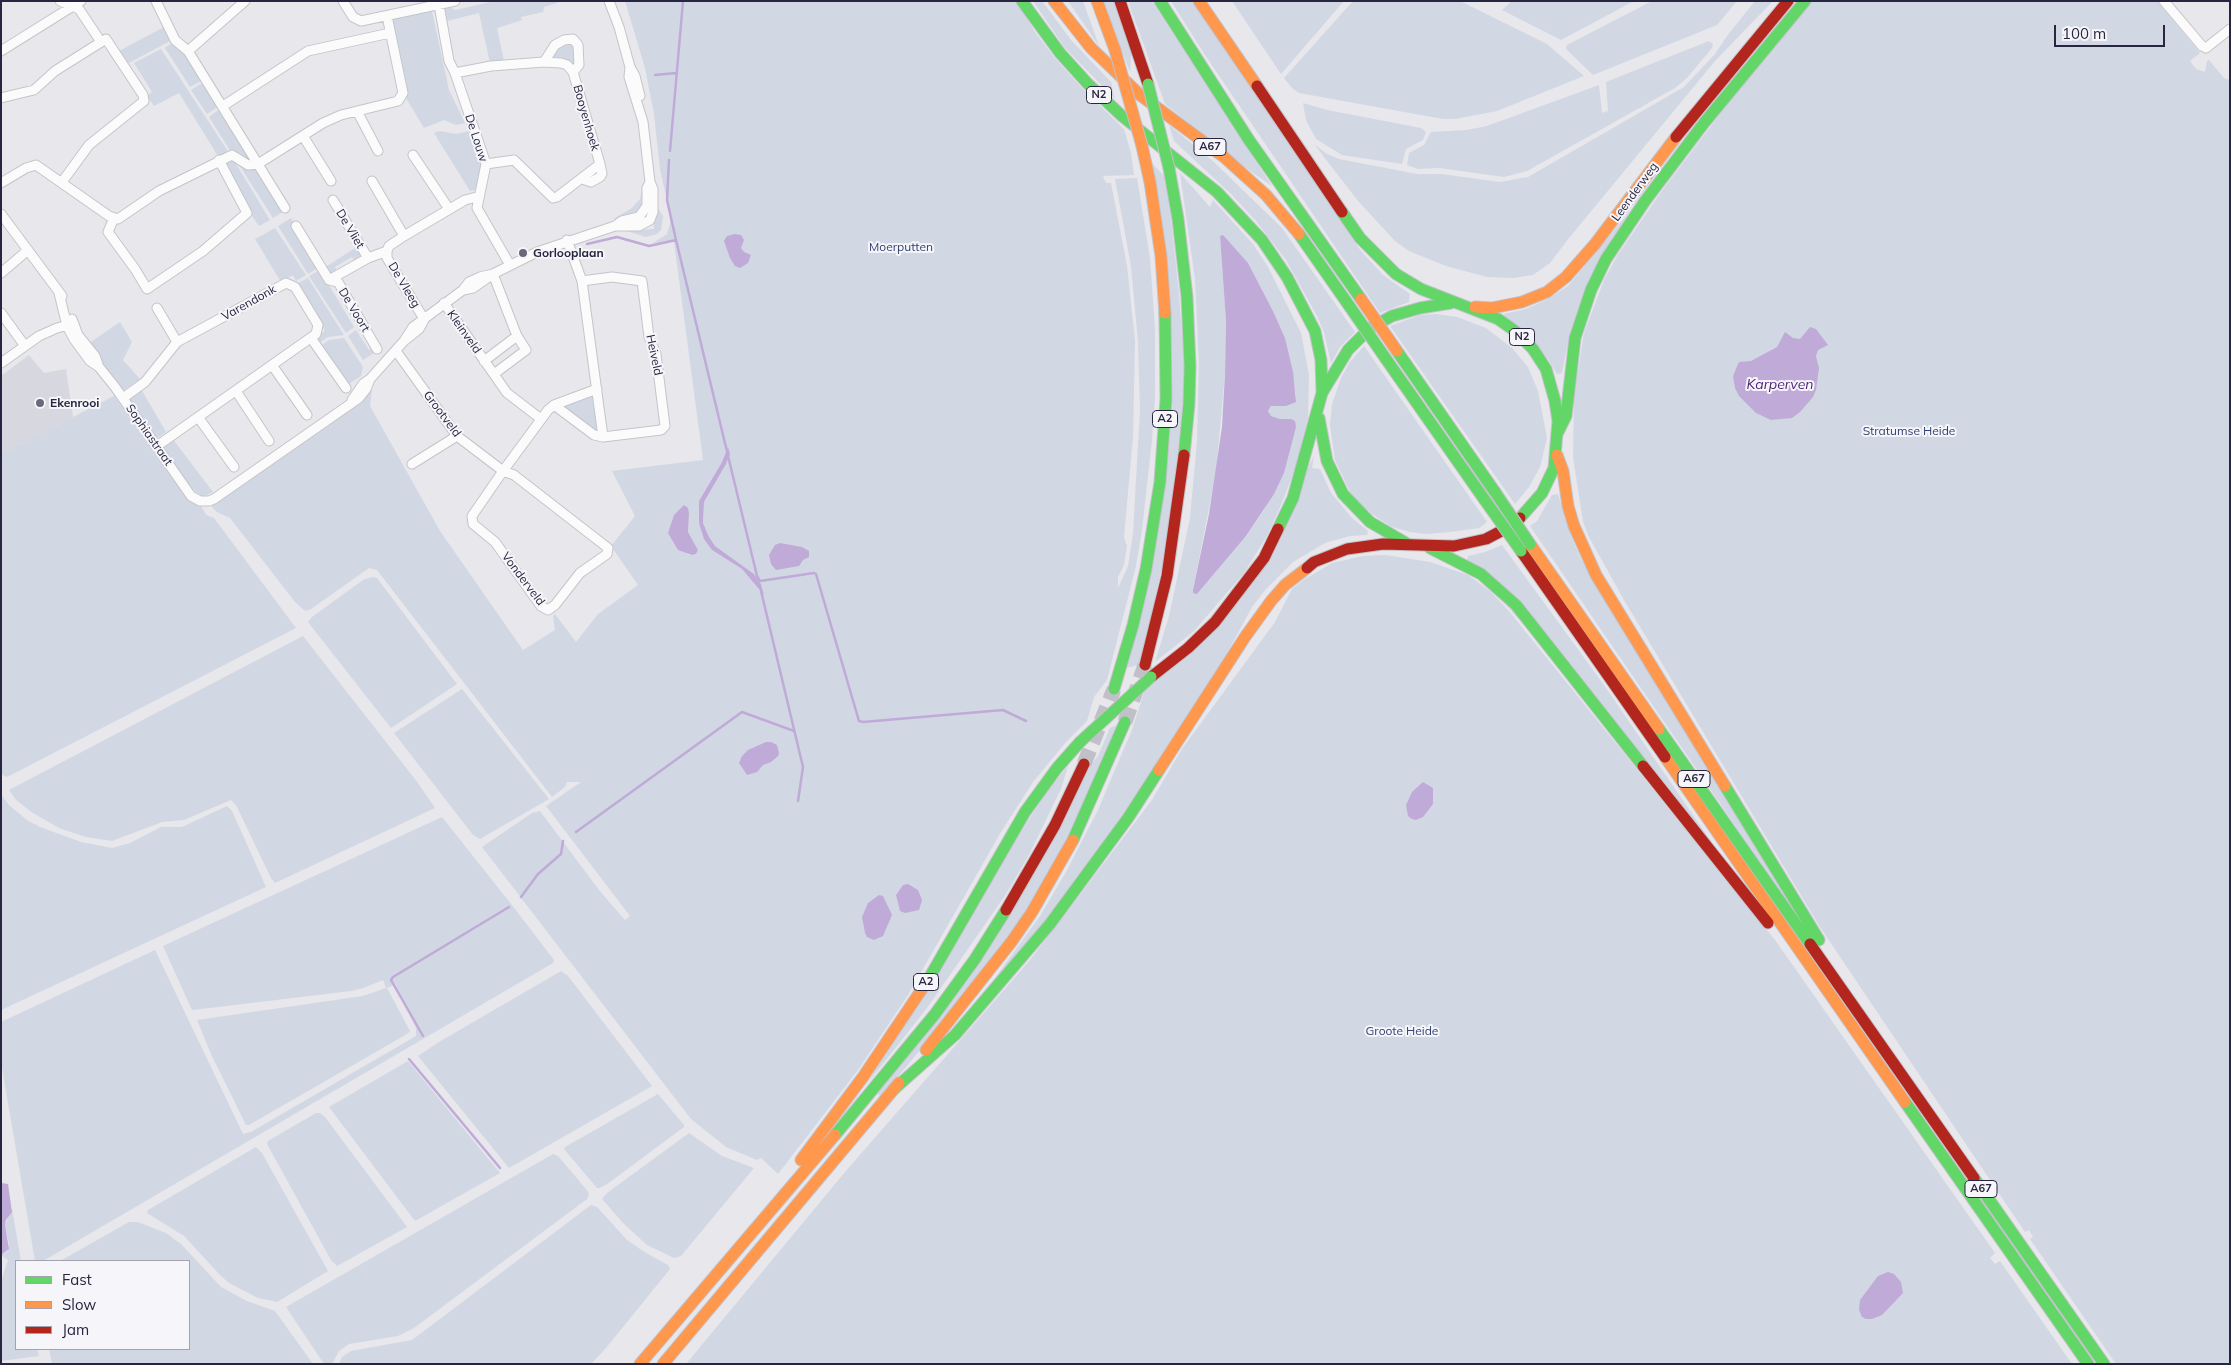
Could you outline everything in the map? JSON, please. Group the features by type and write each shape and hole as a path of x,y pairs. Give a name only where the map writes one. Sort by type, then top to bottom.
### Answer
{"main road":[{"name":"N2","path":"1022,1 1055,47 1088,84 1122,116 1217,192 1262,240 1287,277 1315,331 1321,360 1322,393 1318,410 1327,461 1343,494 1370,522 1410,545 1454,546 1478,542 1509,527 1524,515 1542,493 1554,468 1557,434 1556,408 1552,388 1538,354 1508,325 1486,313 1453,303 1405,280 1368,248 1199,1"},
{"name":"A67","path":"1054,1 1091,48 1140,95 1224,157 1266,195 1305,242 2088,1364"},
{"name":"A2","path":"1097,1 1115,50 1150,182 1161,256 1166,328 1166,399 1160,482 1146,569 1133,625 1114,689"},
{"name":"A2","path":"1120,1 1148,84 1169,168 1178,219 1187,297 1190,366 1181,485 1174,535 1167,576 1145,665"},
{"name":"A67","path":"1160,1 1249,140 2104,1364"},
{"name":"Leenderweg","path":"1465,307 1492,308 1522,302 1547,292 1566,277 1595,244 1698,109 1788,1"},
{"name":"Leenderweg","path":"1557,434 1566,416 1571,359 1580,319 1591,290 1611,250 1650,194 1704,123 1805,1"},
{"name":"N2","path":"1322,393 1343,357 1370,328 1404,312 1453,303"},
{"name":"A2","path":"764,1218 780,1187 863,1077 916,1000 1025,812 1057,768 1080,742 1215,622 1264,558 1293,498 1305,463 1318,410"},
{"name":"A67","path":"1555,450 1563,471 1568,506 1574,526 1596,574 1836,967 1859,1014"},
{"path":"893,1090 955,1035 1050,924 1128,818 1245,637 1278,592 1308,566 1337,552 1365,545 1410,545"},
{"name":"A67","path":"1427,546 1481,574 1516,605 1776,933 1808,964"},
{"path":"663,1364 960,1009 1012,941 1032,912 1076,835 1125,722"},
{"name":"A2","path":"640,1364 882,1078 975,959 1038,859 1084,764"}],"street":[{"path":"60,1 79,10 138,88 144,101 89,145 62,182"},
{"path":"1,51 81,1"},
{"path":"156,1 175,40 188,51 285,208"},
{"path":"188,51 245,1"},
{"path":"343,1 357,21 387,16 422,5 439,5 455,1"},
{"path":"396,351 413,327 463,290 473,288 510,265 567,240 616,226 639,226 653,212 639,104 629,77 630,67 619,28 609,1"},
{"path":"2164,1 2206,48 2230,29"},
{"name":"De Louw","path":"439,5 449,61 455,73 486,164 477,208 510,265"},
{"path":"1,183 26,168 36,165 114,218 123,217 159,191 232,155 248,165 258,164 341,115 398,101 403,93 387,16"},
{"path":"223,106 308,51 390,34"},
{"name":"Booyenhoek","path":"544,62 556,45 564,40 573,39 578,45 578,64 573,72"},
{"path":"1,98 34,90 55,71 104,41"},
{"name":"Booyenhoek","path":"455,73 492,66 544,62 567,65 573,72 600,164 582,179 553,198 514,160 486,164"},
{"path":"357,111 378,150"},
{"path":"303,136 331,181"},
{"path":"413,155 449,209"},
{"path":"114,218 108,232 147,289 203,252 247,212 219,160"},
{"path":"372,181 404,236"},
{"name":"De Vliet","path":"329,280 368,258 387,251 389,246 404,236 465,200 478,197"},
{"name":"De Vliet","path":"334,200 368,258"},
{"name":"Sophiastraat","path":"1,214 59,293 70,325 90,360 99,366 123,398 191,496 200,501 214,499 351,401 359,389 396,351"},
{"name":"De Voort","path":"296,226 329,280 338,282 377,349"},
{"path":"554,405 594,435 603,437 582,281 567,240"},
{"path":"1,273 28,250"},
{"name":"De Vleeg","path":"387,251 387,258 424,319"},
{"path":"493,274 517,336 525,347 524,352 494,374"},
{"name":"Heiveld","path":"582,281 612,277 642,281 649,337 656,354 665,426 661,430 603,437"},
{"name":"Varendonk","path":"123,398 149,378 177,342 286,283 295,287 318,325 316,334 311,338"},
{"name":"Kleinveld","path":"444,303 507,393 541,418"},
{"path":"156,308 177,342"},
{"path":"1,313 25,346"},
{"path":"1,363 39,336 57,328 70,325"},
{"name":"Kleinveld","path":"484,361 517,336"},
{"path":"157,446 311,338 346,388"},
{"name":"Grootveld","path":"396,351 457,436 503,471"},
{"path":"272,365 308,416"},
{"path":"503,471 541,418 554,405 597,389"},
{"path":"236,391 269,440"},
{"path":"198,417 234,467"},
{"path":"412,464 457,436"},
{"name":"Vonderveld","path":"503,471 514,475 608,548 607,554 580,573 552,608 548,610 541,606 495,542 472,520 503,471"}],"shaded area":[{"path":"29,355 44,373 66,369 73,417 1,454 1,376"}],"green space":[{"path":"495,1 563,1 544,7 543,12 521,17 522,20 497,28 504,61 490,63 479,13 447,21 444,8 449,7 455,10"},
{"name":"Moerputten","path":"625,1 1017,1 1035,32 1054,57 1083,89 1124,129 1131,153 1134,175 1103,176 1106,183 1111,183 1127,266 1135,341 1133,437 1124,537 1127,546 1124,565 1118,577 1118,588 1128,566 1133,533 1140,410 1138,342 1131,266 1115,179 1137,178 1150,258 1155,328 1155,396 1152,440 1136,566 1107,680 1094,697 1087,721 1066,742 1033,782 1001,832 908,995 858,1070 778,1174 761,1158 757,1160 726,1147 691,1119 482,847 532,813 540,811 599,890 625,920 630,916 546,806 581,782 567,782 565,787 552,797 377,570 369,568 311,609 305,611 295,602 230,518 217,512 210,505 372,390 370,406 440,531 523,650 555,630 553,616 555,614 576,642 598,614 638,585 611,546 635,516 612,471 703,460 674,242 653,243 667,234 670,215 660,169 654,114 645,68","holes":["728,448 726,464 704,502 703,523 715,546 754,574 761,584 763,593 742,569 712,550 699,523 699,501","684,505 689,514 688,532 698,550 696,554 692,555 687,554"]},
{"path":"1033,1 1042,1 1071,40 1111,82 1115,99 1065,48"},
{"path":"1068,1 1083,1 1099,46"},
{"path":"1103,1 1115,1 1132,46 1130,72"},
{"path":"1128,1 1152,1 1272,186 1240,164 1165,104"},
{"path":"1171,1 1192,1 1361,251 1383,275 1410,294 1409,302 1380,313 1205,55"},
{"path":"1232,1 1344,1 1281,74"},
{"path":"1353,1 1460,1 1547,44 1584,76 1497,111 1455,119 1443,119 1299,93 1284,78"},
{"path":"1512,1 1634,1 1561,40 1502,10"},
{"path":"1652,1 1737,1 1717,25 1593,75 1566,49 1567,45"},
{"path":"1755,1 1773,1 1715,61 1550,263 1533,275 1513,278 1487,277 1446,266 1409,251 1395,241 1358,201 1314,144 1327,154 1339,159 1417,174 1441,174 1500,182 1528,177 1684,87 1715,54"},
{"name":"Stratumse Heide","path":"1812,1 2157,1 2200,53 2190,61 2196,69 2205,72 2207,61 2209,60 2224,78 2230,80 2230,1364 2116,1364 2030,1239 2033,1237 2029,1230 2025,1232 1820,927 1624,600 1589,537 1583,522 1573,457 1574,395 1584,333 1604,280 1617,256 1661,192 1739,89"},
{"path":"432,11 449,90 465,123 456,125 444,120 424,128 406,98 390,18"},
{"path":"164,27 172,40 127,64 119,51"},
{"path":"1709,41 1713,44 1712,48 1687,78 1675,88 1527,171 1504,177 1439,168 1418,169 1407,165 1409,153 1424,145 1431,132 1467,130 1487,126 1599,85 1602,113 1608,111 1606,82"},
{"path":"173,42 188,57 203,80 190,87 165,48"},
{"path":"572,42 577,61 573,67 567,62 551,58 558,46"},
{"path":"161,49 229,153 218,156 179,93 154,106 147,96 152,92 134,63"},
{"path":"204,82 219,106 207,114 191,90"},
{"path":"1303,103 1327,110 1421,128 1426,132 1423,140 1406,149 1402,164 1342,155 1316,139 1306,120"},
{"path":"220,109 254,163 249,163 240,153 231,152 209,117"},
{"path":"1169,125 1215,163 1282,228 1355,332 1340,347 1331,363 1324,332 1286,260 1256,221 1231,194 1174,141"},
{"path":"440,131 456,134 470,131 482,166 475,190 470,191 434,133"},
{"path":"233,159 270,220 259,226 250,213 225,160"},
{"path":"236,160 245,168 251,170 258,169 284,211 273,218"},
{"path":"1152,163 1164,176 1171,217 1184,364 1183,401 1169,534 1141,664 1127,668 1165,482"},
{"path":"1180,173 1210,207 1213,200 1253,244 1268,267 1301,333 1309,375 1308,418 1294,472 1281,505 1267,536 1244,573 1194,631 1155,662 1169,616 1190,518 1197,442 1199,363 1195,279","holes":["1220,236 1248,263 1285,338 1296,396 1271,406 1268,411 1270,416 1280,419 1291,419 1295,427 1284,473 1260,516 1246,536 1197,594 1193,590 1216,472 1225,374 1226,321"]},
{"path":"643,184 645,195 643,207 628,217 613,219 632,208 640,199"},
{"path":"654,202 663,216 661,230 657,234 646,237 627,231 654,229"},
{"path":"1630,211 1591,276 1570,332 1562,373 1557,374 1548,359 1504,317 1504,314 1526,309 1548,299 1568,286"},
{"path":"291,218 318,268 308,274 278,226"},
{"path":"275,228 306,275 296,281 293,275 281,282 255,239"},
{"path":"355,248 358,249 362,258 355,262 352,257 335,267 338,273 331,277 324,268"},
{"path":"320,270 354,327 346,333 309,276"},
{"path":"308,278 344,335 328,337 319,343 315,338 325,331 298,283"},
{"path":"1436,314 1457,317 1486,328 1512,348 1528,367 1538,391 1547,438 1540,467 1529,487 1515,504 1390,326 1420,315"},
{"path":"120,322 132,342 123,360 140,379 122,391 88,344"},
{"path":"356,330 369,350 371,348 374,353 363,360 348,336"},
{"path":"344,338 363,367 361,376 349,384 322,345 329,340"},
{"path":"1364,346 1487,522 1479,528 1426,534 1410,532 1392,527 1372,514 1351,494 1335,460 1330,425 1332,404 1341,378 1350,362"},
{"path":"141,389 166,432 156,439 127,398"},
{"path":"114,396 174,481 190,500 201,506 206,515 214,518 296,628 7,777 1,774 1,454"},
{"path":"594,396 599,430 597,433 563,407"},
{"path":"172,438 213,492 203,497 181,475 161,446"},
{"path":"1314,456 1312,468 1320,469 1331,493 1352,518 1368,531 1367,535 1350,536 1325,543 1293,562 1266,589 1252,607 1207,690 1124,815 1047,920 972,1010 1040,916 1066,872 1098,810 1132,730 1145,689 1240,601"},
{"path":"1558,494 1571,536 1580,557 1795,913 1530,526 1537,521 1552,495"},
{"path":"1502,545 1604,685 1721,856 1664,782 1467,561 1468,556"},
{"name":"Groote Heide","path":"1386,555 1430,562 1468,575 1490,591 1508,610 1775,940 1995,1253 1990,1258 1995,1264 2000,1261 2072,1364 686,1364 845,1172 1030,960 1152,800 1182,749 1275,622 1292,589 1332,563 1363,556"},
{"path":"372,577 377,578 457,684 391,728 308,622 312,617 363,580"},
{"path":"303,636 418,783 435,808 275,883 236,805 231,800 184,820 162,822 112,841 86,837 59,828 33,813 16,800 9,790"},
{"path":"462,689 549,799 480,839 473,835 394,733"},
{"path":"1119,724 1070,835 1027,910 944,1021 881,1097 877,1093 938,1017 1089,767 1098,756 1110,728"},
{"path":"1068,766 1061,789 1029,855 1006,894 927,1008 867,1084 1046,792"},
{"path":"1,795 10,806 27,820 40,827 81,842 112,848 130,843 161,827 182,827 227,806 232,811 266,887 1,1010"},
{"path":"442,817 554,960 553,963 45,1260 35,1260 1,1062 1,1022 155,950 243,1134 251,1132 416,1036 416,1028 396,988 396,984 387,988 410,1031 407,1034 246,1125 211,1054 197,1020 363,996 386,988 383,980 351,991 193,1010 163,946"},
{"path":"561,971 568,976 652,1086 509,1168 418,1056"},
{"path":"408,1061 500,1173 415,1221 329,1107"},
{"path":"658,1094 684,1127 610,1182 597,1188 564,1149 565,1147"},
{"path":"316,1113 320,1113 325,1117 407,1227 337,1266 331,1260 267,1144 268,1141"},
{"path":"689,1133 722,1156 754,1168 681,1256 674,1258 647,1245 624,1224 602,1199 607,1193"},
{"path":"256,1147 262,1153 328,1271 277,1302 258,1298 229,1283 184,1236 147,1213 148,1210"},
{"path":"553,1154 558,1156 586,1189 589,1194 587,1199 414,1328 398,1336 349,1344 339,1351 332,1364 324,1364 286,1307"},
{"path":"591,1205 597,1207 627,1240 668,1265 670,1269 591,1364 339,1364 342,1357 351,1351 412,1340"},
{"path":"12,1209 21,1260 15,1260 15,1350 37,1350 39,1356 1,1361 1,1281 8,1260 1,1255 8,1251 9,1244 5,1225"},
{"path":"129,1222 138,1222 166,1233 181,1244 221,1287 247,1301 275,1311 313,1364 52,1364 49,1350 190,1350 190,1260 62,1260"}],"water":[{"path":"741,235 744,240 741,248 744,252 751,255 748,263 740,268 735,266 730,258 724,241 727,236"},
{"path":"1223,235 1248,263 1285,338 1293,372 1296,402 1286,406 1271,406 1268,411 1271,416 1295,421 1296,427 1284,473 1274,494 1246,536 1197,594 1193,593 1193,590 1209,514 1222,427 1226,321 1220,236"},
{"name":"Karperven","path":"1810,327 1816,329 1828,345 1818,350 1816,356 1819,368 1816,390 1813,397 1792,418 1771,420 1756,413 1739,396 1735,388 1733,376 1739,362 1751,361 1777,347 1785,332 1793,338 1800,339"},
{"path":"728,447 730,454 726,464 704,502 703,523 715,546 754,574 761,584 764,595 742,569 712,550 704,539 699,523 699,501 722,462"},
{"path":"684,505 688,508 689,514 688,532 698,550 696,554 692,555 678,550 668,533 674,515"},
{"path":"780,543 802,547 809,551 809,557 803,560 799,566 776,570 771,564 769,555 775,545"},
{"path":"766,742 777,745 778,756 771,762 763,765 757,772 747,775 739,763 742,756 748,750"},
{"path":"1423,782 1433,788 1433,804 1423,817 1416,820 1408,816 1406,805 1412,792"},
{"path":"908,884 918,890 922,900 919,910 905,913 900,911 896,895 903,885"},
{"path":"879,895 883,896 892,915 883,936 874,940 867,937 862,917 868,903"},
{"path":"1,1183 8,1184 12,1212 5,1225 9,1249 1,1255"},
{"path":"1888,1272 1894,1274 1901,1282 1903,1293 1882,1315 1872,1319 1862,1317 1859,1310 1860,1300 1878,1276"}],"waterway":[{"path":"670,151 683,1"},
{"path":"655,75 676,73"},
{"path":"587,244 617,237 649,246 676,240 667,200 669,160"},
{"path":"676,240 757,576 760,581 816,574 859,721 1003,710 1026,721"},
{"path":"761,591 803,767 798,801"},
{"path":"576,832 742,712 794,731"},
{"path":"521,897 538,874 561,854 563,841"},
{"path":"423,1036 391,980 509,907"},
{"path":"409,1059 500,1168"}],"tunnel":[{"path":"1125,722 1145,665"},
{"path":"1084,764 1114,689"}],"traffic: fast":[{"path":"1022,1 1060,53 1088,84 1122,116 1217,192 1262,240 1287,277 1315,331 1321,360 1322,391"},
{"path":"1160,1 1249,140 1361,299"},
{"path":"1557,434 1566,416 1575,338 1591,290 1606,259 1645,201 1704,123 1805,1"},
{"path":"1148,84 1169,168"},
{"path":"1169,168 1178,219 1187,297 1190,366 1189,404 1184,455"},
{"path":"1342,212 1360,238 1396,274 1421,289 1498,319 1515,331 1533,349 1546,369 1555,401 1558,421 1554,468 1542,493 1520,518"},
{"path":"1299,234 1350,307"},
{"path":"1278,529 1293,498 1322,393 1348,350 1370,328 1392,316 1420,308 1451,303"},
{"path":"1350,307 1386,359"},
{"path":"1114,689 1133,625 1146,569 1160,482 1166,399 1165,313"},
{"path":"1397,351 1495,492"},
{"path":"1386,359 1484,499"},
{"path":"1319,418 1327,461 1343,494 1370,522 1406,543"},
{"path":"1495,492 1530,544"},
{"path":"1484,499 1521,551"},
{"path":"1430,548 1481,574 1516,605 1643,766"},
{"path":"1080,742 1151,677"},
{"path":"1073,840 1125,722"},
{"path":"1659,729 1810,944"},
{"path":"928,980 1025,812 1057,768 1080,742"},
{"path":"893,1090 955,1035 1050,924 1128,818 1159,770"},
{"path":"1725,786 1819,940"},
{"path":"835,1135 935,1014 975,959 1006,910"},
{"path":"1905,1102 2088,1364"},
{"path":"1974,1178 2104,1364"}],"traffic: slow":[{"path":"1054,1 1091,48 1140,95 1224,157 1266,195 1299,234"},
{"path":"1097,1 1115,50"},
{"path":"1199,1 1257,86"},
{"path":"1115,50 1142,146"},
{"path":"1475,307 1492,308 1522,302 1547,292 1566,277 1595,244 1676,137"},
{"path":"1142,146 1150,182 1161,256 1165,313"},
{"path":"1361,299 1397,351"},
{"path":"1557,455 1563,471 1568,506 1574,526 1596,575 1725,786"},
{"path":"1530,544 1659,729"},
{"path":"1159,770 1245,637 1271,601 1285,585 1307,568"},
{"path":"1665,757 1905,1102"},
{"path":"926,1050 1012,941 1032,912 1073,840"},
{"path":"801,1160 863,1077 928,980"},
{"path":"663,1364 899,1083"},
{"path":"640,1364 835,1135"}],"traffic: jam":[{"path":"1120,1 1148,84"},
{"path":"1676,137 1788,1"},
{"path":"1257,86 1342,212"},
{"path":"1145,665 1167,576 1184,455"},
{"path":"1307,568 1314,562 1347,549 1383,544 1454,546 1486,539 1509,527 1520,518"},
{"path":"1151,677 1188,648 1215,622 1264,558 1278,529"},
{"path":"1521,551 1665,757"},
{"path":"1006,910 1055,825 1084,764"},
{"path":"1643,766 1768,923"},
{"path":"1810,944 1974,1178"}],"place":[{"name":"Gorlooplaan","path":"523,253"},
{"name":"Ekenrooi","path":"40,403"}]}
